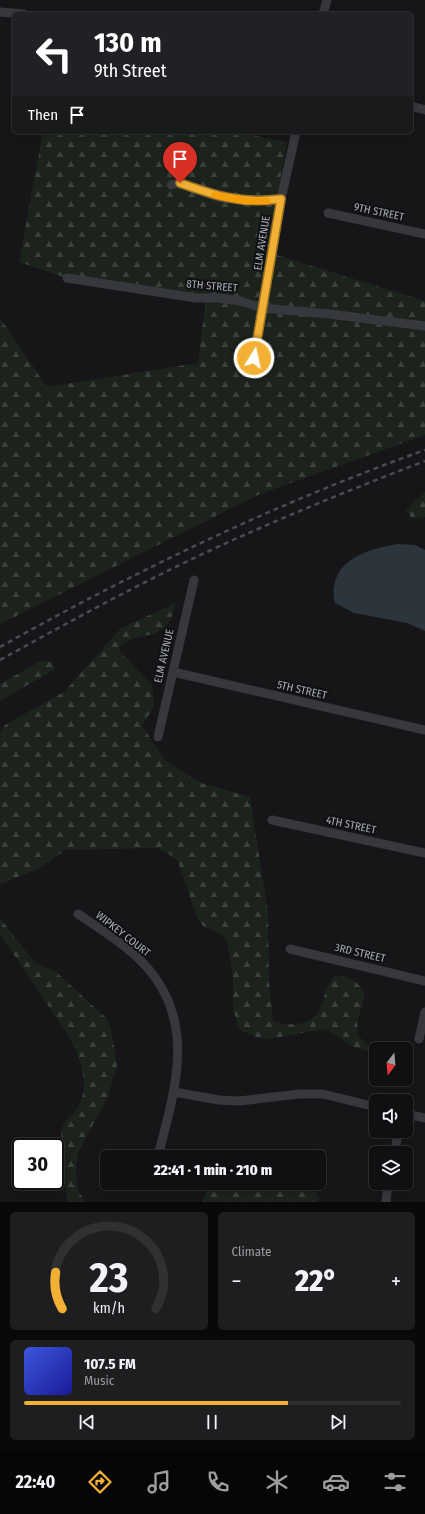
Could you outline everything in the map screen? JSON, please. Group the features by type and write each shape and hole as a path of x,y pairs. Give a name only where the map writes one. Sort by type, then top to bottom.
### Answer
{"street":[{"path":"324,12 327,0"},
{"path":"0,12 12,13"},
{"path":"413,107 425,110"},
{"name":"ELM AVENUE","path":"254,358 281,199 296,134"},
{"path":"171,186 180,183 218,197 246,201 281,199"},
{"name":"9TH STREET","path":"328,213 425,234"},
{"name":"8TH STREET","path":"67,278 196,298 219,298 240,301 263,308 306,311 425,326"},
{"name":"ELM AVENUE","path":"158,736 194,580"},
{"name":"5TH STREET","path":"173,672 425,730"},
{"name":"4TH STREET","path":"272,820 425,853"},
{"name":"WIPKEY COURT","path":"78,914 101,929 143,963 166,996 175,1019 178,1043 174,1092 160,1150"},
{"name":"3RD STREET","path":"290,949 425,981"},
{"path":"419,1040 425,1012"},
{"path":"174,1092 219,1100 240,1101 299,1094 322,1094 369,1105"},
{"path":"413,1115 425,1118"},
{"path":"386,1202 387,1190"}],"green space":[{"path":"43,134 247,134 287,142 267,252 425,301 425,435 260,494 0,624 0,318 47,387 198,363 206,298 67,278 19,262"},
{"path":"425,492 425,517 412,519 406,510"},
{"path":"176,603 172,617 166,626 154,634 129,640 120,646 120,652 152,685 154,706 142,726 166,761 201,783 250,797 268,912 269,982 273,1021 285,1024 297,1024 309,1020 318,1012 326,989 331,980 335,976 350,978 360,986 365,995 357,1023 359,1037 369,1045 369,1052 354,1047 325,1029 269,1039 259,1038 240,1030 233,1010 233,978 228,945 223,935 203,926 197,917 177,859 158,848 65,850 40,868 0,884 0,732 6,724 64,692 121,628"},
{"path":"42,660 52,662 55,669 0,701 0,684"},
{"path":"0,918 35,963 55,971 106,1018 111,1028 117,1067 108,1096 78,1153 76,1171 78,1191 86,1202 67,1202 64,1167 64,1138 62,1138 61,1132 64,1123 76,1111 82,1098 84,1089 83,1072 70,1038 0,934"},
{"path":"208,1190 315,1190 319,1198 318,1202 202,1202"}],"shaded area":[{"path":"397,544 415,545 425,550 425,631 407,623 354,613 335,603 334,589 337,577 343,567 361,554"}],"railway":[{"path":"0,647 103,591 208,540 315,492 425,450"},
{"path":"0,660 130,590 209,551 316,504 425,461"}],"slow traffic":[{"path":"215,195 218,197 246,201 267,201"}],"route":[{"path":"180,183 218,197 246,201 281,199 273,254 254,358"}]}
